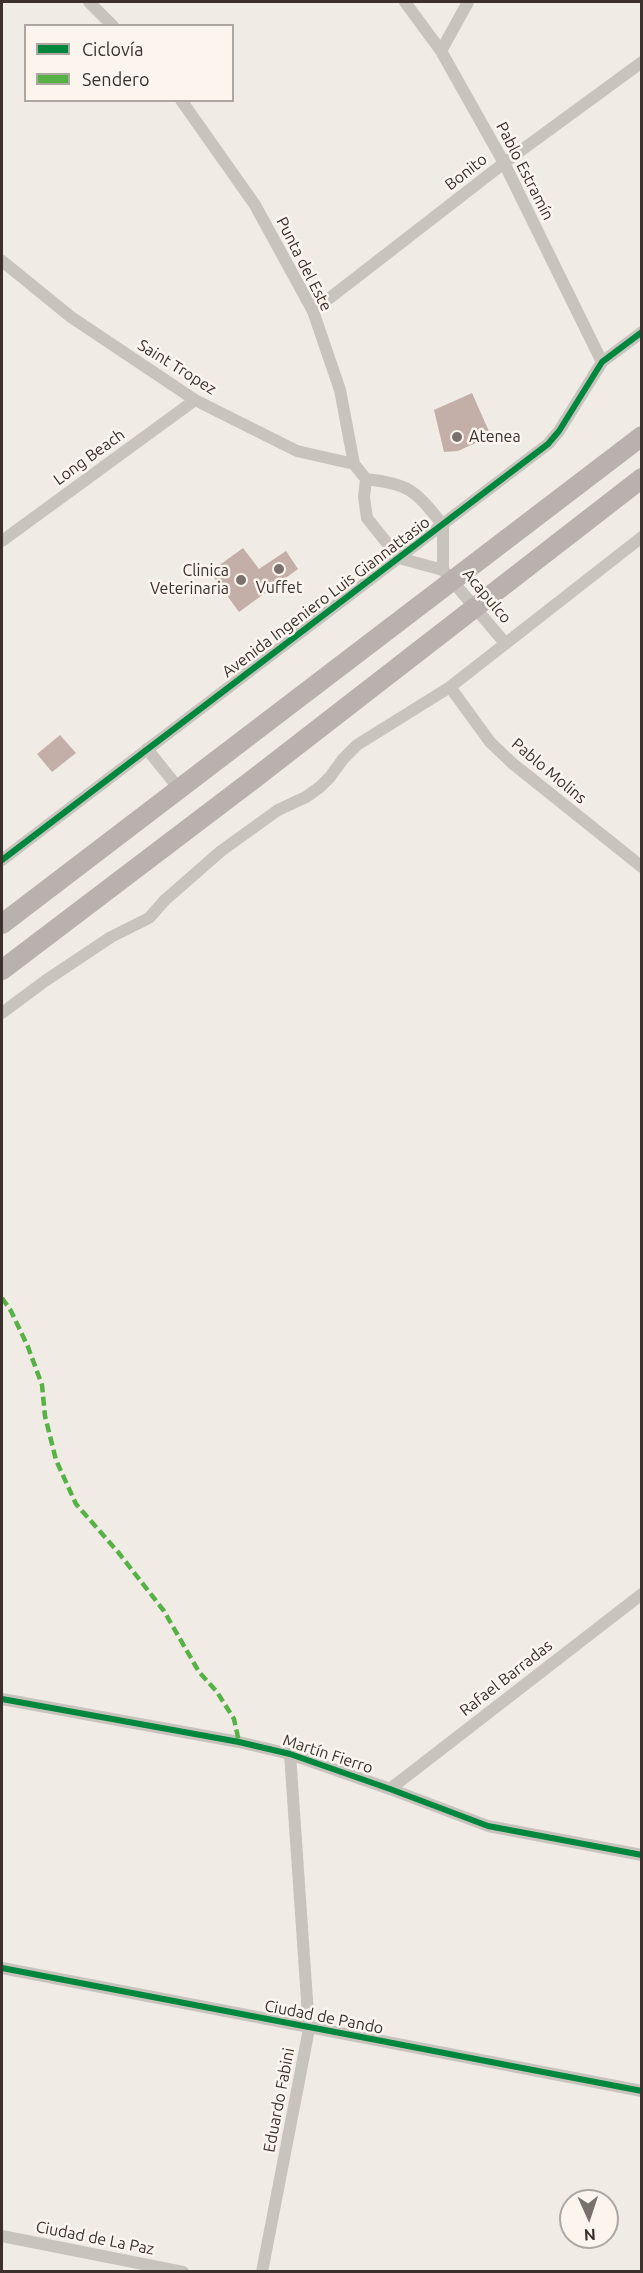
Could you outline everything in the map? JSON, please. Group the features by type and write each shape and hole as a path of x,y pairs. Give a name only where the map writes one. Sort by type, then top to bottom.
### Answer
{"main road":[{"path":"2,924 180,790 447,575 642,436"},
{"path":"2,970 255,778 642,478"}],"street":[{"path":"89,2 111,24"},
{"name":"Pablo Estramín","path":"405,2 441,51 504,163 602,362"},
{"path":"441,51 468,2"},
{"name":"Bonito","path":"313,311 504,163 642,62"},
{"name":"Punta del Este","path":"182,102 255,205 313,311 340,390 354,464"},
{"name":"Saint Tropez","path":"2,261 71,317 195,400 297,451 354,464"},
{"name":"Avenida Ingeniero Luis Giannattasio","path":"2,860 548,444 559,431 602,362 642,333"},
{"name":"Long Beach","path":"2,541 195,400"},
{"path":"354,464 366,479 392,482 416,493 443,525"},
{"path":"366,479 364,497 367,518 399,558"},
{"name":"Acapulco","path":"443,525 447,575"},
{"path":"2,1014 45,981 111,938 149,918 165,900 221,851 278,810 306,797 320,787 357,746 450,687 640,540"},
{"name":"Acapulco","path":"399,558 447,575 505,643"},
{"name":"Pablo Molins","path":"450,687 490,742 512,763 642,867"},
{"path":"147,749 180,790"},
{"name":"Rafael Barradas","path":"390,1789 642,1594"},
{"name":"Martín Fierro","path":"2,1699 238,1742 290,1754 488,1826 642,1855"},
{"name":"Eduardo Fabini","path":"262,2271 309,2029 290,1754"},
{"name":"Ciudad de Pando","path":"2,1968 309,2029 642,2091"},
{"name":"Ciudad de La Paz","path":"2,2236 183,2271"}],"building":[{"path":"472,393 491,436 458,451 444,452 434,410"},
{"name":"Clinica Veterinaria","path":"243,548 259,569 286,551 298,569 239,612 210,572"},
{"path":"60,735 76,753 52,772 37,754"}],"marked path":[{"path":"2,1298 11,1311 28,1347 42,1385 45,1416 56,1460 76,1504 118,1552 164,1611 199,1672 217,1692 234,1719 239,1742"}],"cycle path":[{"path":"2,860 548,444 559,431 602,362 642,332"},
{"path":"2,1699 239,1742 290,1754 488,1826 642,1855"},
{"path":"2,1968 642,2091"}],"place":[{"name":"Atenea","path":"457,437"},
{"name":"Vuffet","path":"279,569"},
{"name":"Clinica Veterinaria","path":"241,580"}]}
